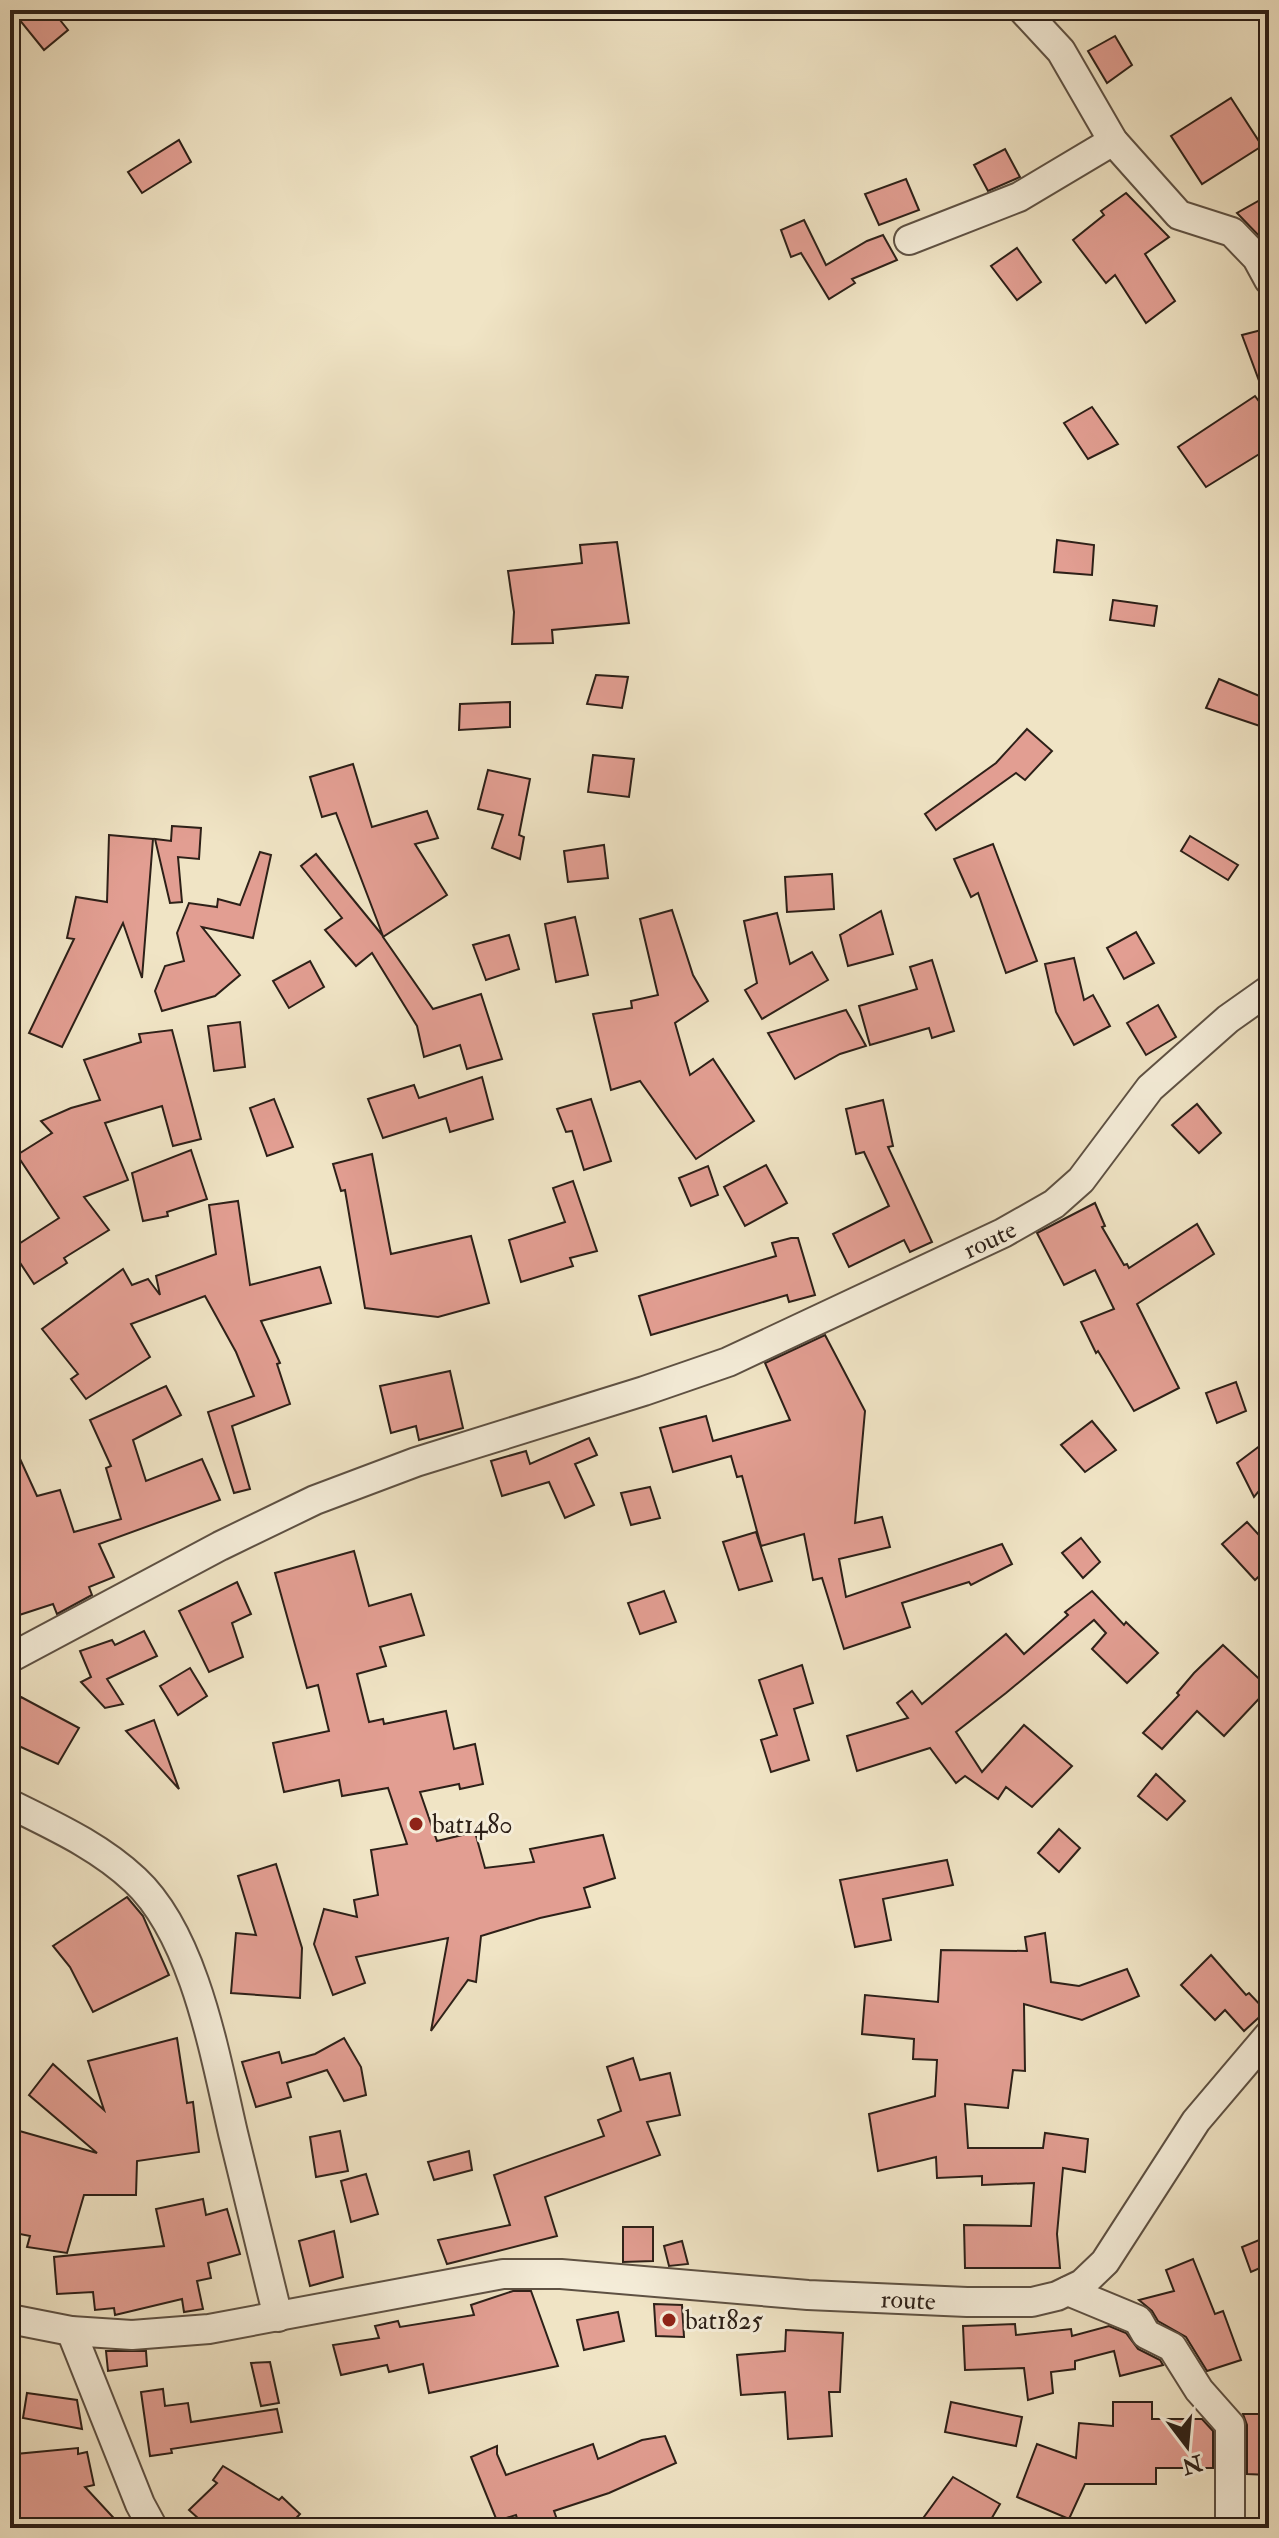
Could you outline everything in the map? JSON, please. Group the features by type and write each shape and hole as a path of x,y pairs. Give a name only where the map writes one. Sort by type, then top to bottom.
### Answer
{"street":[{"path":"1023,10 1061,51 1113,141 1179,215 1232,232 1257,258 1269,280"},
{"path":"909,240 1019,197 1113,141"},
{"name":"route","path":"10,1658 220,1546 315,1500 416,1462 644,1391 741,1356 1003,1233 1054,1204 1081,1180 1150,1088 1228,1019 1269,990"},
{"path":"10,1804 103,1854 137,1882 176,1939 200,1996 278,2317"},
{"name":"route","path":"10,2319 71,2331 132,2335 209,2329 503,2274 561,2274 808,2295 1032,2302 1082,2284 1105,2262 1196,2121 1269,2035"},
{"path":"1068,2291 1138,2320 1146,2334 1172,2347 1199,2390 1230,2425 1230,2528"},
{"path":"71,2331 140,2504 153,2528"}],"building":[{"path":"28,10 52,10 68,30 44,50 18,18"},
{"path":"1115,36 1132,65 1107,83 1088,51"},
{"path":"1231,98 1262,146 1202,184 1171,136"},
{"path":"179,140 191,162 142,193 128,172"},
{"path":"1005,149 1020,177 988,191 974,165"},
{"path":"906,179 919,210 879,225 865,194"},
{"path":"1126,193 1169,237 1145,254 1175,301 1146,323 1115,275 1106,283 1073,240 1104,215 1101,211"},
{"path":"1269,195 1269,236 1263,240 1237,213"},
{"path":"804,220 826,265 883,235 897,260 852,279 855,283 829,299 801,253 791,257 781,230"},
{"path":"1017,248 1041,282 1017,300 991,266"},
{"path":"1269,328 1269,401 1267,402 1242,335"},
{"path":"1255,396 1269,415 1269,448 1206,487 1178,447"},
{"path":"1092,407 1118,444 1088,459 1064,423"},
{"path":"1057,540 1094,545 1092,575 1054,572"},
{"path":"617,542 629,623 552,630 553,643 512,644 514,612 508,571 582,563 580,545"},
{"path":"1113,600 1157,606 1154,626 1110,620"},
{"path":"596,675 628,677 622,708 587,704"},
{"path":"1219,679 1269,700 1269,729 1206,708"},
{"path":"510,702 510,727 459,730 460,704"},
{"path":"1027,729 1052,751 1025,780 1016,773 936,830 925,814 996,763"},
{"path":"593,755 634,759 629,797 588,792"},
{"path":"353,764 372,827 427,811 438,838 415,844 447,895 383,937 433,1009 481,994 502,1059 467,1069 460,1045 424,1057 417,1026 372,953 356,966 325,930 342,918 301,866 316,854 383,936 336,813 322,817 310,777"},
{"path":"488,770 530,779 519,835 524,837 520,859 492,848 503,815 478,809"},
{"path":"172,826 201,828 199,859 178,857 182,902 170,903 155,839 171,841"},
{"path":"109,835 153,839 142,978 123,923 62,1047 29,1033 74,939 67,938 76,897 107,902"},
{"path":"1190,836 1238,865 1228,880 1181,851"},
{"path":"993,844 1037,961 1006,973 978,893 971,897 954,859"},
{"path":"604,845 608,878 568,882 564,851"},
{"path":"260,852 271,855 253,938 202,927 240,975 215,996 162,1011 155,991 165,966 184,961 177,933 189,903 217,907 218,899 240,905"},
{"path":"832,874 834,909 787,912 785,877"},
{"path":"672,910 693,975 708,1001 675,1023 690,1075 713,1059 754,1121 696,1159 640,1081 611,1090 593,1014 632,1008 631,1001 658,995 640,919"},
{"path":"881,911 893,954 848,966 840,935"},
{"path":"777,913 790,964 812,952 828,980 762,1019 745,990 757,983 744,921"},
{"path":"575,917 588,975 556,982 545,924"},
{"path":"1136,932 1154,963 1124,979 1107,948"},
{"path":"509,935 519,969 486,980 473,945"},
{"path":"1074,958 1084,1000 1093,995 1110,1026 1074,1045 1056,1012 1045,964"},
{"path":"932,960 954,1031 932,1038 929,1028 870,1045 859,1006 917,989 910,967"},
{"path":"310,961 324,987 289,1008 273,981"},
{"path":"1158,1005 1176,1037 1146,1055 1127,1023"},
{"path":"846,1010 866,1046 840,1054 795,1079 768,1033"},
{"path":"240,1022 245,1067 214,1071 208,1026"},
{"path":"172,1030 201,1139 173,1146 162,1106 105,1123 128,1180 84,1197 109,1230 64,1258 67,1263 34,1284 11,1249 59,1218 17,1155 52,1133 41,1121 100,1100 84,1060 141,1042 139,1034"},
{"path":"482,1077 493,1119 450,1132 446,1118 383,1138 368,1099 414,1085 419,1098"},
{"path":"274,1099 293,1147 267,1156 250,1108"},
{"path":"591,1099 611,1161 584,1170 572,1131 566,1132 557,1109"},
{"path":"883,1100 893,1146 888,1147 932,1242 910,1252 904,1240 849,1267 833,1234 889,1206 864,1152 856,1154 846,1109"},
{"path":"1197,1104 1221,1133 1199,1153 1172,1125"},
{"path":"191,1150 207,1199 167,1212 168,1216 143,1221 132,1173"},
{"path":"372,1154 391,1254 471,1236 489,1303 438,1317 365,1308 345,1190 341,1191 333,1164"},
{"path":"766,1165 787,1203 745,1226 724,1187"},
{"path":"708,1166 718,1195 691,1206 679,1178"},
{"path":"573,1181 597,1251 570,1258 573,1266 521,1282 509,1240 565,1222 553,1188"},
{"path":"238,1201 250,1285 320,1267 331,1303 261,1321 280,1363 277,1364 290,1404 232,1426 250,1489 234,1493 208,1412 254,1396 236,1352 205,1296 131,1324 150,1357 86,1399 71,1379 78,1374 42,1329 123,1269 132,1285 148,1279 160,1295 156,1276 216,1254 209,1205"},
{"path":"1095,1203 1105,1226 1102,1227 1124,1265 1127,1264 1129,1268 1197,1224 1214,1254 1137,1304 1179,1388 1134,1411 1098,1351 1096,1353 1081,1322 1114,1309 1095,1270 1064,1285 1037,1233"},
{"path":"798,1238 815,1295 789,1302 787,1295 651,1335 639,1296 776,1256 772,1243"},
{"path":"825,1335 865,1411 855,1523 882,1517 890,1547 839,1559 846,1597 1002,1544 1012,1564 971,1585 969,1582 902,1603 910,1627 844,1649 822,1578 813,1580 804,1534 761,1546 742,1476 737,1477 731,1456 673,1472 660,1428 706,1416 713,1441 790,1420 765,1363"},
{"path":"450,1371 463,1428 419,1440 416,1426 391,1433 380,1386"},
{"path":"1236,1382 1246,1411 1217,1423 1206,1393"},
{"path":"166,1386 181,1415 133,1440 146,1481 202,1459 220,1500 99,1544 114,1577 89,1587 92,1595 57,1614 53,1604 10,1618 10,1587 17,1585 10,1567 10,1437 37,1496 60,1490 74,1532 121,1519 106,1468 111,1466 90,1420"},
{"path":"1092,1421 1116,1450 1085,1472 1061,1445"},
{"path":"589,1438 597,1455 575,1464 594,1505 565,1518 549,1482 502,1496 491,1461 526,1451 530,1464"},
{"path":"1269,1439 1269,1479 1254,1497 1237,1463"},
{"path":"650,1487 660,1518 631,1525 621,1493"},
{"path":"1247,1522 1269,1546 1269,1567 1255,1580 1222,1544"},
{"path":"756,1532 772,1581 739,1590 723,1542"},
{"path":"1081,1538 1100,1562 1083,1578 1062,1553"},
{"path":"354,1551 369,1606 411,1594 424,1635 380,1647 386,1666 357,1674 369,1722 383,1719 384,1724 446,1711 454,1749 475,1744 483,1784 460,1789 459,1784 420,1792 437,1841 475,1832 485,1868 534,1862 530,1849 603,1835 615,1878 584,1888 590,1907 481,1936 476,1982 468,1980 431,2031 448,1938 356,1957 365,1983 333,1995 314,1944 324,1909 357,1917 354,1900 378,1895 371,1850 407,1844 388,1788 342,1796 339,1780 284,1792 273,1743 329,1731 318,1685 307,1688 275,1573"},
{"path":"237,1582 251,1614 232,1623 243,1657 209,1672 179,1611"},
{"path":"664,1591 676,1622 640,1634 628,1603"},
{"path":"1092,1591 1124,1625 1126,1622 1158,1653 1127,1683 1092,1649 1106,1633 1094,1620 956,1732 982,1772 1024,1725 1072,1766 1032,1807 1006,1787 998,1799 965,1776 956,1783 930,1748 857,1771 847,1736 908,1718 897,1703 912,1691 922,1704 1006,1634 1024,1654 1068,1615 1065,1612"},
{"path":"144,1631 157,1656 107,1679 123,1704 105,1708 81,1682 91,1677 80,1651 112,1640 115,1645"},
{"path":"1223,1645 1269,1688 1224,1736 1197,1711 1162,1749 1143,1733 1179,1695 1177,1693 1194,1673"},
{"path":"802,1665 813,1703 794,1709 809,1760 771,1772 761,1740 777,1735 759,1680"},
{"path":"190,1668 207,1696 178,1715 160,1686"},
{"path":"21,1697 79,1728 58,1764 10,1742 10,1719"},
{"path":"154,1720 179,1789 126,1731"},
{"path":"1156,1774 1185,1801 1167,1820 1138,1796"},
{"path":"1059,1829 1080,1848 1059,1872 1038,1853"},
{"path":"947,1860 953,1885 883,1899 891,1940 855,1947 840,1880"},
{"path":"276,1864 302,1948 300,1998 231,1993 236,1933 256,1935 238,1876"},
{"path":"127,1897 143,1916 169,1975 93,2012 70,1967 53,1946"},
{"path":"1045,1933 1051,1982 1079,1986 1127,1969 1139,1996 1082,2020 1024,2004 1025,2071 1013,2070 1008,2108 965,2104 968,2148 1043,2148 1045,2133 1088,2139 1085,2172 1063,2168 1057,2234 1060,2268 965,2268 964,2225 1031,2226 1034,2183 982,2185 982,2176 937,2178 936,2157 878,2171 869,2114 935,2096 937,2060 913,2059 914,2039 862,2034 865,1995 938,2002 941,1950 1027,1951 1025,1937"},
{"path":"1211,1955 1246,1995 1249,1993 1266,2011 1244,2031 1225,2010 1215,2020 1181,1985"},
{"path":"177,2038 187,2103 193,2102 199,2152 137,2161 136,2195 84,2195 67,2253 27,2247 30,2236 10,2232 10,2150 16,2130 97,2153 29,2095 53,2064 104,2110 88,2061"},
{"path":"344,2038 361,2067 366,2095 344,2101 327,2070 287,2083 291,2097 256,2107 242,2062 279,2052 282,2063 315,2054"},
{"path":"633,2058 640,2080 670,2073 680,2115 647,2122 660,2155 545,2197 557,2236 447,2264 438,2240 510,2225 494,2175 604,2136 598,2120 621,2111 607,2067"},
{"path":"340,2131 348,2171 316,2177 310,2137"},
{"path":"469,2151 472,2170 434,2180 428,2162"},
{"path":"366,2174 378,2214 351,2222 341,2181"},
{"path":"203,2199 206,2215 227,2209 240,2254 208,2263 211,2278 197,2281 203,2309 184,2312 182,2299 115,2315 114,2308 95,2310 93,2292 57,2294 54,2257 164,2246 156,2209"},
{"path":"623,2227 653,2227 653,2261 623,2262"},
{"path":"334,2231 343,2277 310,2286 299,2241"},
{"path":"1269,2236 1269,2264 1251,2272 1242,2247"},
{"path":"682,2241 688,2264 669,2266 664,2246"},
{"path":"1193,2259 1215,2314 1223,2311 1241,2360 1207,2371 1186,2337 1158,2321 1139,2300 1174,2291 1166,2270"},
{"path":"513,2291 531,2291 558,2366 429,2393 423,2364 389,2372 387,2365 341,2375 333,2345 379,2338 375,2326 398,2321 400,2327 474,2315 471,2305"},
{"name":"bat1825","path":"654,2304 682,2305 684,2337 656,2336"},
{"path":"618,2312 624,2341 584,2350 577,2320"},
{"path":"1015,2324 1016,2335 1071,2329 1072,2336 1109,2326 1126,2333 1138,2349 1160,2360 1163,2365 1120,2376 1114,2351 1075,2361 1075,2369 1051,2372 1053,2393 1028,2400 1024,2368 965,2370 963,2326"},
{"path":"786,2330 843,2333 840,2392 829,2392 832,2436 788,2439 785,2392 741,2395 737,2355 785,2351"},
{"path":"106,2351 146,2351 147,2366 108,2371"},
{"path":"270,2362 279,2403 261,2406 251,2363"},
{"path":"163,2389 165,2406 188,2403 191,2422 277,2409 282,2432 171,2449 172,2453 150,2456 141,2392"},
{"path":"27,2393 77,2400 82,2429 23,2418"},
{"path":"951,2402 1022,2417 1016,2446 945,2432"},
{"path":"1113,2402 1152,2402 1152,2419 1202,2419 1213,2431 1213,2468 1156,2468 1156,2484 1085,2484 1069,2519 1017,2497 1037,2444 1076,2458 1079,2423 1113,2426"},
{"path":"1243,2414 1261,2414 1261,2442 1269,2442 1269,2475 1247,2474 1247,2425"},
{"path":"665,2436 676,2463 609,2493 554,2511 560,2528 520,2528 516,2515 497,2521 471,2457 497,2446 506,2475 593,2444 598,2459 642,2440"},
{"path":"78,2448 78,2454 87,2452 94,2485 85,2487 123,2528 10,2528 10,2506 19,2498 16,2454"},
{"path":"223,2466 279,2500 282,2497 300,2514 287,2528 209,2528 189,2510 217,2483 213,2480"},
{"path":"953,2477 1000,2504 986,2528 916,2528"}],"place":[{"name":"bat1480","path":"416,1824"},
{"name":"bat1825","path":"669,2320"}]}
